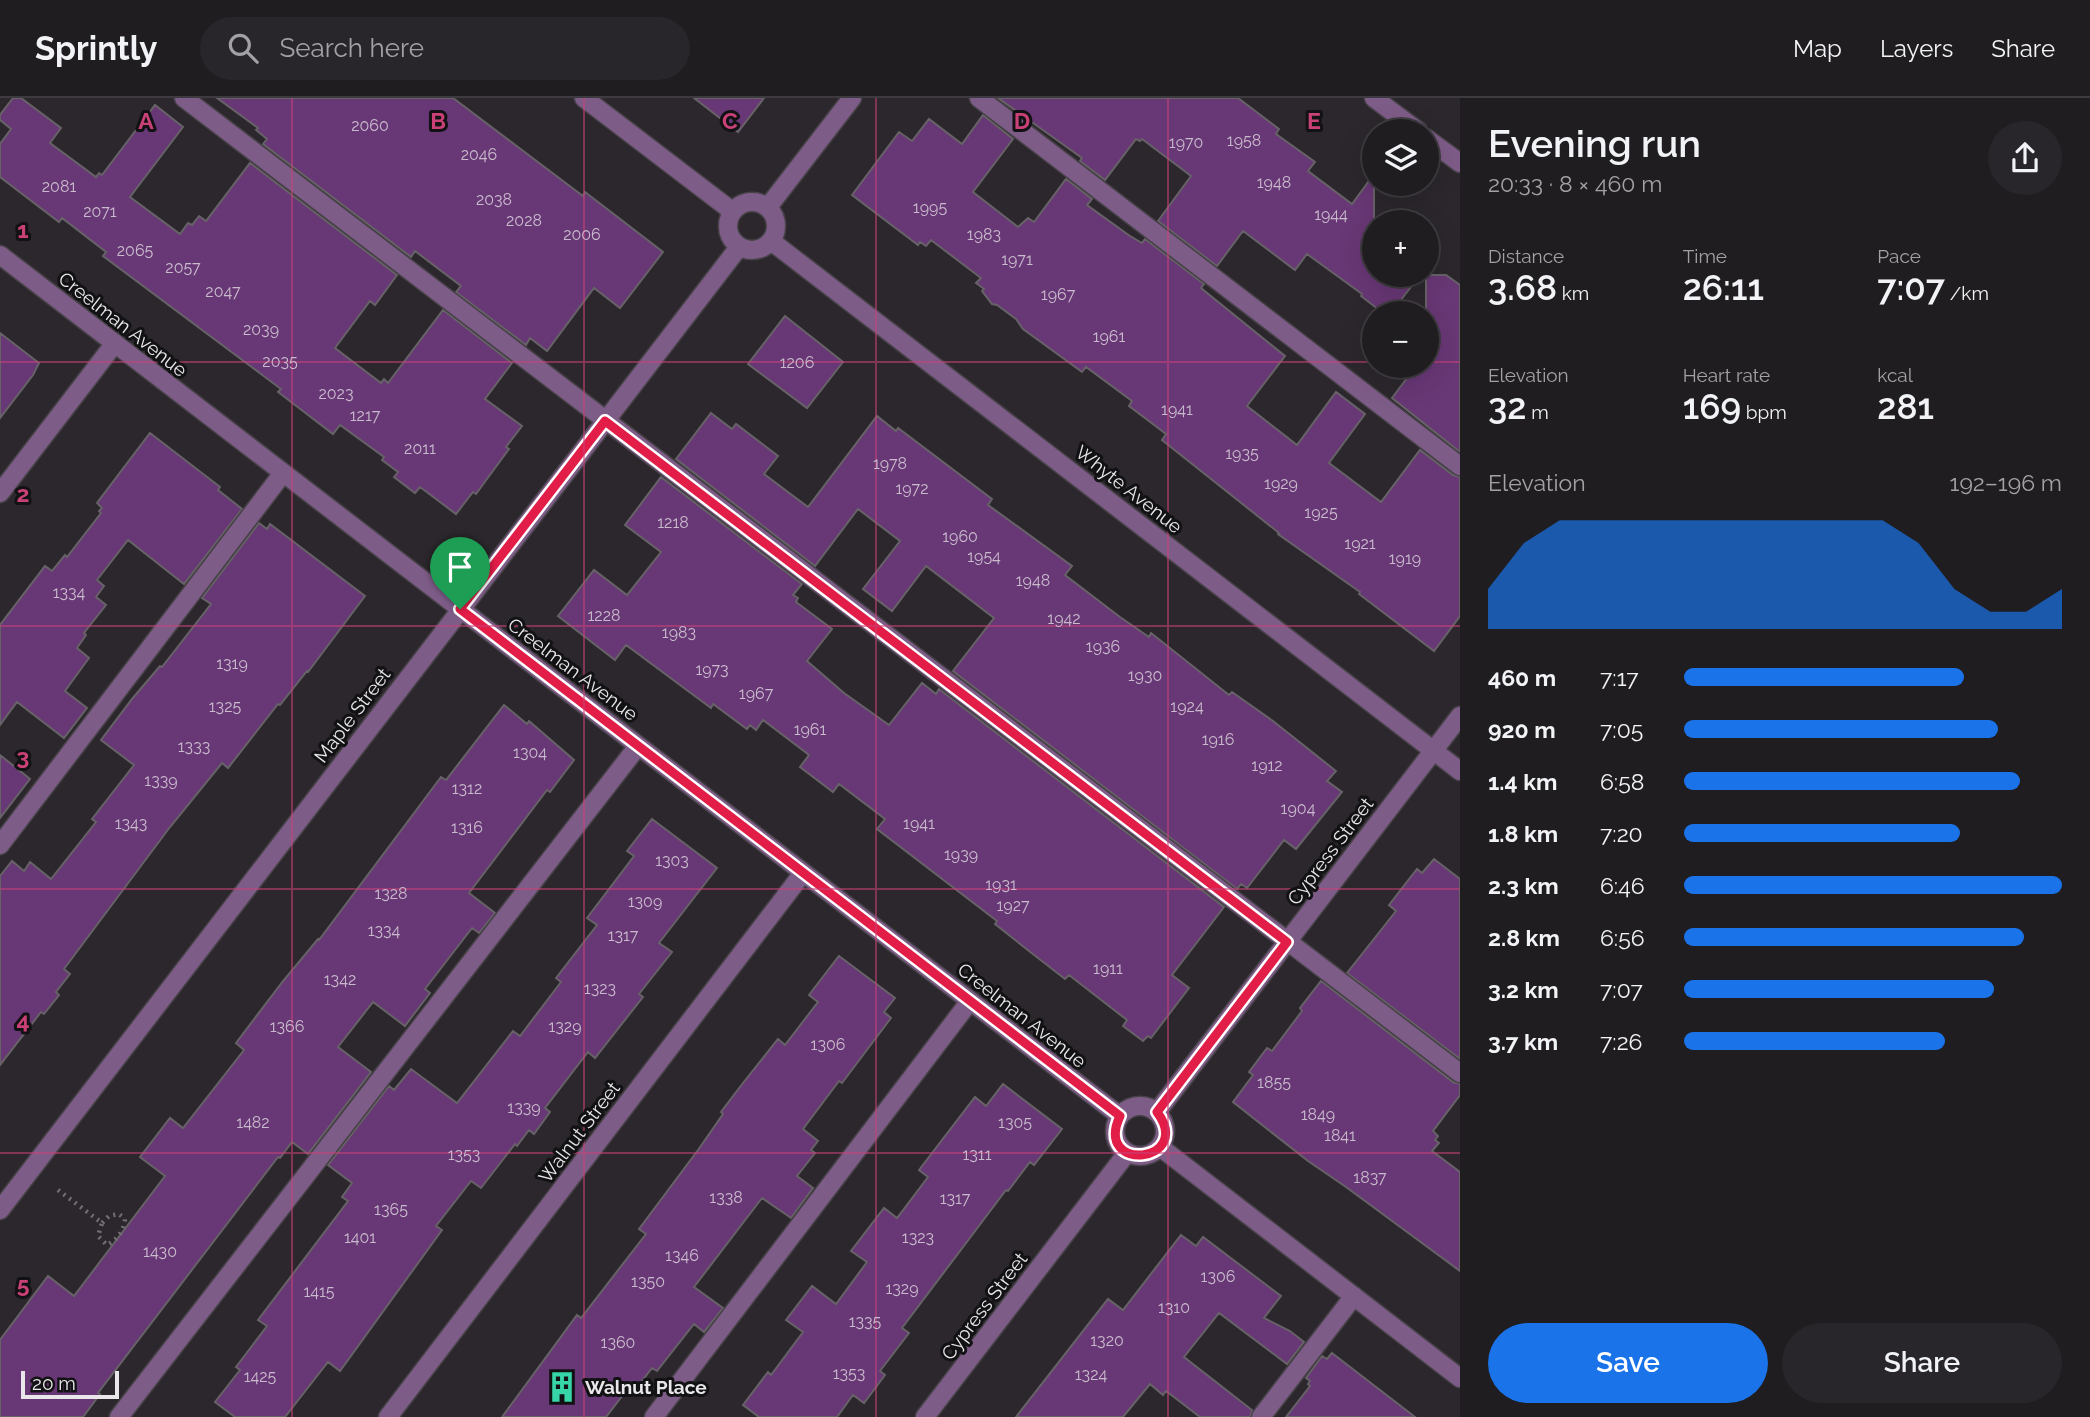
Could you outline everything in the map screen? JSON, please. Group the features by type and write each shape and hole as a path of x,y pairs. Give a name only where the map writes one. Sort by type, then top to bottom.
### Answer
{"street":[{"path":"184,98 1460,1073"},
{"path":"584,98 732,211"},
{"path":"768,207 852,98"},
{"path":"979,98 1460,466"},
{"path":"1374,98 1402,119"},
{"path":"1439,148 1460,163"},
{"path":"749,201 768,207 777,224 771,241 756,250 739,247 728,231 732,211 749,201"},
{"name":"Whyte Avenue","path":"771,241 1460,771"},
{"name":"Maple Street","path":"0,1210 739,247"},
{"name":"Creelman Avenue","path":"0,255 1120,1116"},
{"path":"0,493 115,343"},
{"path":"0,845 284,473"},
{"name":"Cypress Street","path":"1157,1112 1460,716"},
{"path":"119,1417 638,746"},
{"name":"Walnut Street","path":"388,1417 803,873"},
{"path":"654,1417 970,1001"},
{"path":"1138,1106 1157,1112 1166,1129 1160,1147 1145,1157 1127,1153 1115,1136 1115,1126 1120,1116 1128,1109 1138,1106"},
{"path":"1160,1147 1460,1378"},
{"name":"Cypress Street","path":"925,1417 1127,1153"},
{"path":"1261,1417 1354,1296"}],"path":[{"path":"58,1190 102,1223"},
{"path":"118,1214 125,1219 120,1237 107,1245 98,1236 102,1223 109,1216 118,1214"}],"building":[{"path":"13,98 21,98 61,128 50,143 96,177 99,173 102,175 155,105 183,127 130,197 180,234 188,223 192,225 199,216 206,221 250,163 397,275 375,305 370,301 335,348 381,383 384,379 388,383 443,310 512,363 485,399 522,426 506,447 509,449 476,494 473,492 456,514 420,487 415,493 394,477 398,472 382,460 384,457 340,425 333,434 278,392 281,389 103,256 106,252 62,218 59,222 0,177 0,144 11,129 0,120 0,115"},
{"path":"217,98 453,98 583,196 585,192 663,252 620,308 594,288 547,351 530,338 526,345 456,292 461,286 415,251 411,257 263,144 267,139 256,130 258,128"},
{"path":"694,98 764,98 738,132"},
{"path":"998,98 1238,98 1279,129 1276,134 1315,162 1308,171 1352,204 1362,190 1362,196 1374,196 1374,210 1362,210 1362,287 1411,287 1400,301 1367,301 1362,294 1307,254 1295,270 1243,231 1217,266 1158,221 1191,176 1142,139 1136,139 1105,180 1080,161 1082,158"},
{"path":"983,115 1013,139 973,192 1018,227 1028,218 1034,222 1066,179 1092,199 1087,205 1130,236 1142,243 1145,239 1204,284 1201,288 1285,356 1247,406 1297,445 1336,392 1365,414 1329,463 1381,502 1420,450 1453,475 1460,477 1460,616 1434,651 1359,594 1360,592 1278,534 1162,440 1166,434 1129,406 1132,401 1086,367 1082,372 1023,329 1016,319 992,304 982,291 984,289 976,283 981,278 931,240 926,246 920,242 918,245 852,195 899,132 912,141 929,119 962,144"},
{"path":"1439,275 1446,275 1460,285 1460,452 1392,398 1407,378 1439,378 1439,301 1426,301 1426,287 1439,287"},
{"path":"785,316 843,362 807,408 748,364"},
{"path":"0,333 39,363 0,418"},
{"path":"711,413 732,429 736,424 778,456 764,474 808,507 877,416 896,431 898,428 992,499 988,505 1072,566 1065,575 1149,637 1151,633 1229,695 1232,692 1273,721 1336,771 1327,781 1342,792 1296,849 1284,840 1247,888 1241,884 1237,889 953,671 994,618 926,566 892,611 863,589 900,541 858,509 815,566 676,459"},
{"path":"150,433 220,487 218,490 242,509 184,584 128,540 97,580 104,586 96,597 106,605 84,633 86,635 77,648 89,658 65,691 87,708 64,738 17,702 0,725 0,625 45,566 52,571 65,555 67,557 101,513 99,511 102,508 97,503"},
{"path":"661,477 802,584 793,595 798,598 796,602 832,629 807,661 844,693 889,725 922,683 936,694 939,689 1224,907 1172,975 1189,988 1151,1038 1148,1036 1143,1041 1123,1026 1127,1020 1069,975 1065,979 995,924 997,921 877,829 885,819 839,784 833,792 800,767 809,755 763,720 756,730 750,725 747,729 713,704 711,708 626,645 615,660 558,616 594,570 627,595 661,552 625,525"},
{"path":"259,523 267,529 270,524 365,596 308,672 280,705 278,704 228,768 222,763 170,827 64,969 70,974 56,992 59,995 44,1014 41,1012 0,1065 0,876 12,861 24,871 30,862 51,879 96,822 92,819 134,765 101,740 211,604 202,598"},
{"path":"504,705 527,724 529,721 574,760 550,792 547,790 469,893 495,913 479,933 472,928 425,989 430,993 405,1026 373,1002 338,1047 371,1072 308,1154 292,1142 280,1158 278,1157 98,1393 100,1394 83,1417 0,1417 0,1340 48,1276 74,1296 165,1176 140,1157 170,1118 183,1128 244,1050 236,1043 283,981 319,940 441,777 446,780"},
{"path":"0,755 30,779 0,818"},
{"path":"652,819 717,868 659,943 672,952 639,994 643,997 595,1058 588,1052 545,1108 550,1112 534,1134 529,1130 517,1146 515,1144 481,1188 471,1181 436,1226 442,1230 340,1371 328,1362 285,1417 235,1417 215,1402 240,1370 236,1367 267,1326 258,1320 348,1201 342,1197 352,1183 328,1165 389,1086 394,1090 411,1069 457,1103 513,1031 520,1036 561,982 556,978 597,925 587,918 634,856 627,851"},
{"path":"1434,859 1460,879 1460,1059 1347,973 1396,911 1389,905 1417,869 1422,873"},
{"path":"839,956 895,998 884,1012 891,1018 803,1129 818,1141 811,1150 815,1153 797,1176 813,1188 791,1218 762,1198 694,1287 723,1308 704,1332 694,1324 657,1371 652,1368 638,1386 633,1382 606,1417 502,1417 577,1315 581,1318 646,1234 639,1229 698,1150 743,1083 778,1039 785,1045 818,1002 809,995"},
{"path":"1321,981 1453,1082 1460,1084 1460,1095 1433,1131 1438,1136 1435,1140 1439,1143 1432,1151 1460,1172 1460,1271 1308,1161 1233,1102 1253,1075 1249,1072 1267,1048 1272,1051"},
{"path":"1003,1084 1062,1129 1034,1165 1030,1162 1008,1191 1006,1190 902,1328 909,1333 880,1371 885,1375 864,1403 853,1395 837,1417 759,1417 743,1405 768,1372 771,1375 803,1332 786,1320 812,1286 836,1304 867,1262 851,1251 884,1208 897,1218 928,1177 919,1170 975,1097 986,1106"},
{"path":"1181,1235 1196,1246 1203,1237 1281,1296 1264,1318 1290,1331 1304,1342 1287,1364 1219,1313 1184,1357 1252,1410 1250,1417 1200,1417 1166,1391 1163,1395 1150,1384 1123,1417 1016,1417 1108,1299 1123,1310"},
{"path":"1332,1353 1415,1417 1286,1417 1310,1386 1310,1381 1306,1378 1322,1356 1327,1359"}],"place":[{"name":"Walnut Place","path":"562,1387"}],"route":[{"path":"605,421 1287,942 1157,1112 1166,1129 1160,1147 1145,1157 1127,1153 1115,1136 1115,1126 1120,1116 460,609 605,421"}]}
